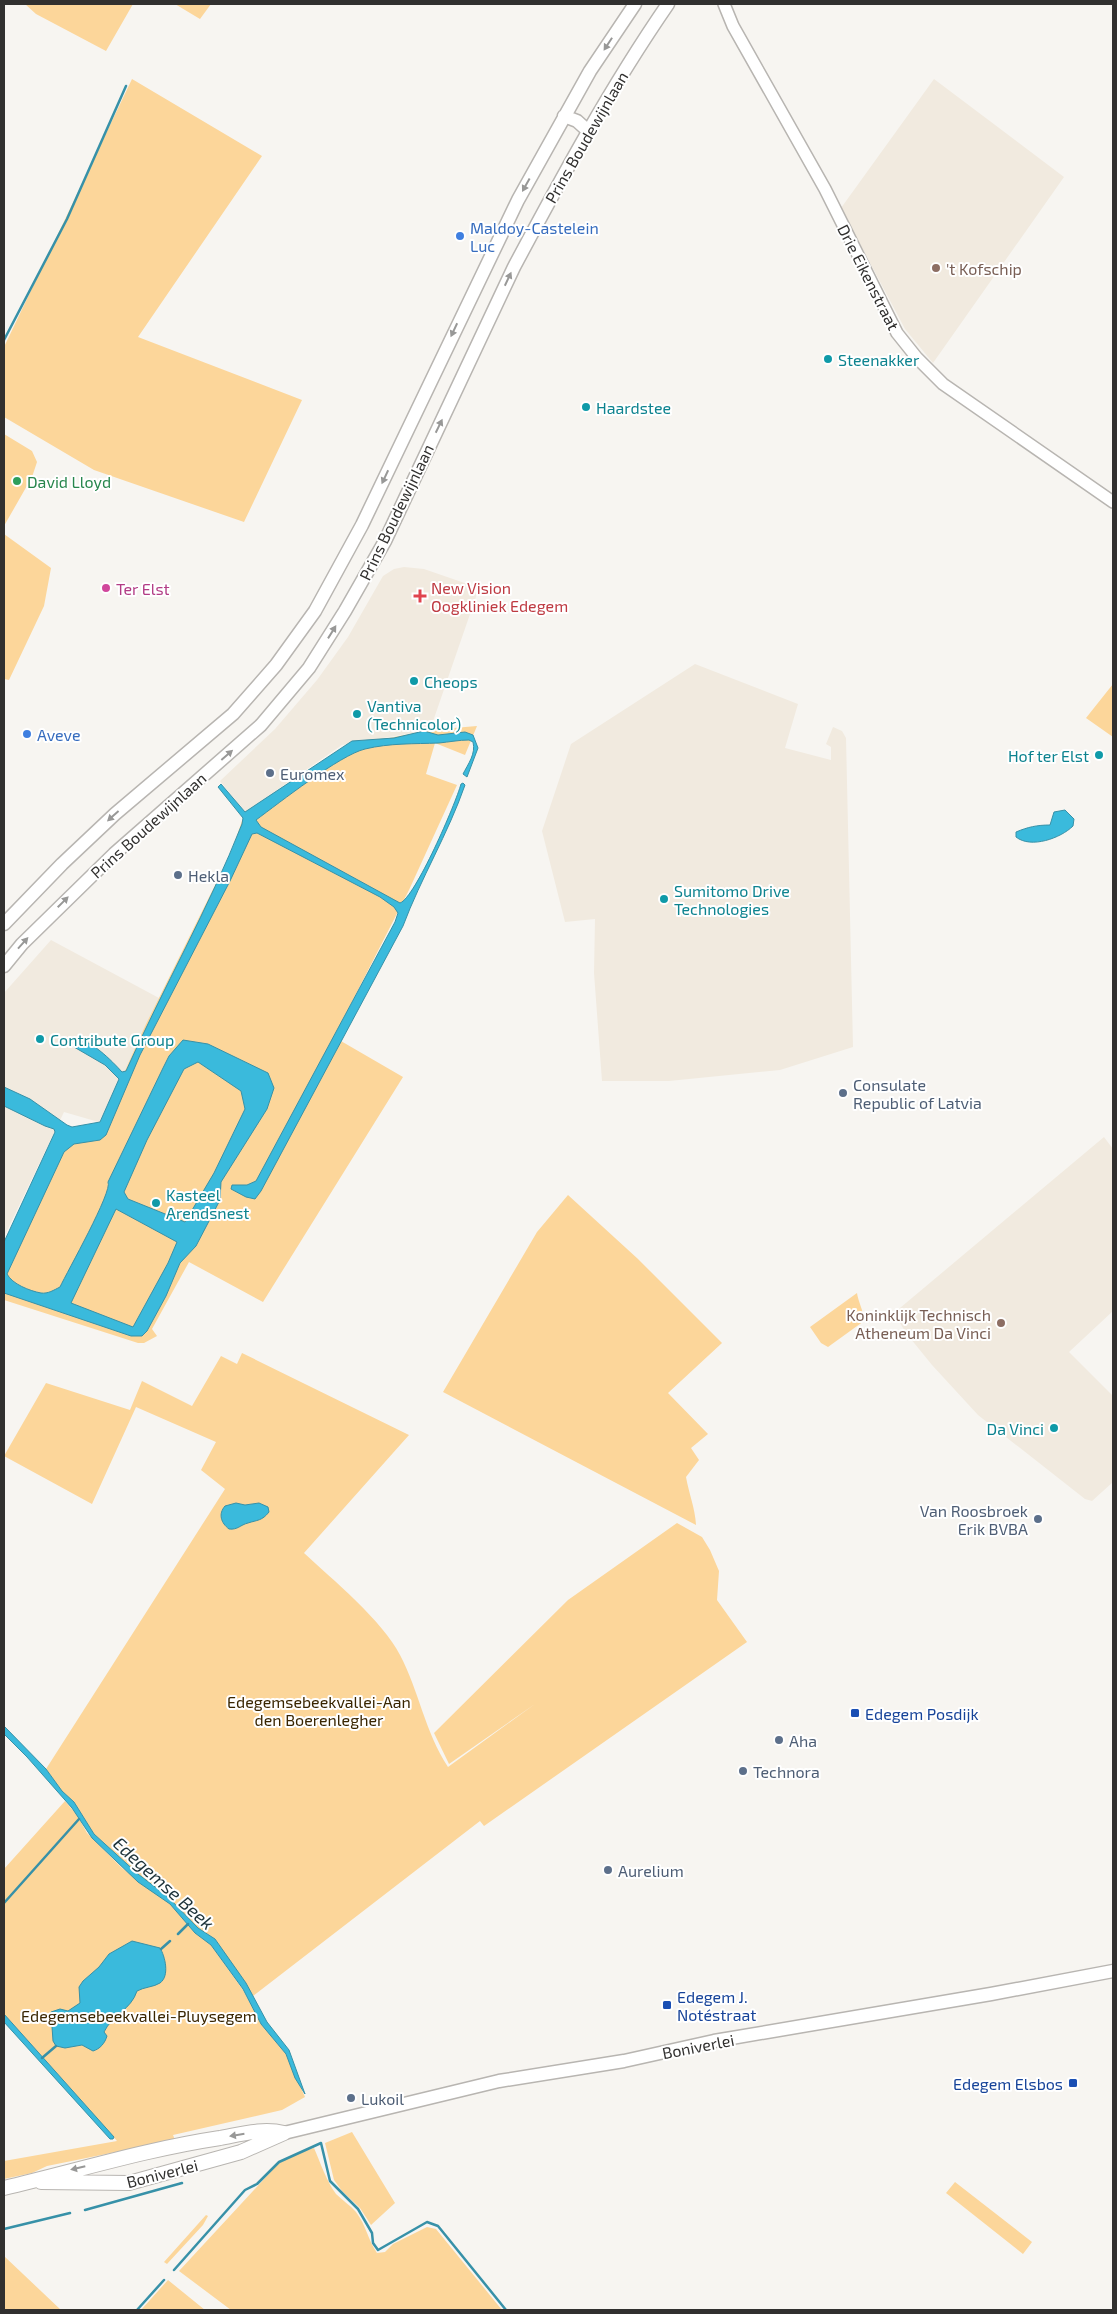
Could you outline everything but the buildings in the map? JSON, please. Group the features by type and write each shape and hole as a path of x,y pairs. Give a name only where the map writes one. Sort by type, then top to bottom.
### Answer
{"highway":[{"name":"Boniverlei","path":"4,2188 92,2165 202,2140 267,2129 284,2133"},
{"name":"Boniverlei","path":"34,2181 44,2183 129,2183 241,2152 284,2133"}],"main road":[{"name":"Prins Boudewijnlaan","path":"4,924 114,814 233,714 276,665 315,611 362,525 481,273 564,116 635,4"},
{"name":"Prins Boudewijnlaan","path":"4,966 22,944 114,854 261,725 309,668 345,611 385,541 514,267 587,130 668,4"},
{"path":"564,116 577,121 587,130"},
{"name":"Boniverlei","path":"284,2133 500,2081 624,2061 714,2040 991,1994 1113,1971"}],"street":[{"name":"Drie Eikenstraat","path":"724,4 733,26 825,189 893,325 913,353 943,384 1113,502"}],"shaded area":[{"name":"'t Kofschip","path":"934,79 1064,177 933,363 905,329 841,208"},
{"path":"404,567 424,569 479,588 430,730 342,745 245,812 220,781 275,729 317,680 348,637 383,576 394,569"},
{"path":"695,664 798,704 785,748 831,760 831,747 826,744 833,727 842,731 846,738 853,1047 780,1070 669,1081 602,1081 594,973 595,919 565,922 542,831 571,744"},
{"path":"51,940 159,998 102,1123 64,1112 4,1237 4,993"},
{"name":"Koninklijk Technisch Atheneum Da Vinci","path":"1104,1137 1113,1149 1113,1311 1069,1352 1113,1396 1113,1482 1092,1501 1085,1499 978,1415 932,1365 906,1333 894,1313"}],"green space":[{"path":"25,4 133,4 106,51 36,14"},
{"path":"175,4 211,4 200,19"},
{"path":"132,79 262,156 138,337 302,400 244,522 94,470 4,417 4,347"},
{"path":"4,434 32,451 37,462 32,477 4,526"},
{"path":"4,534 51,568 44,606 9,680 4,679"},
{"path":"1113,684 1113,737 1086,718"},
{"path":"477,726 465,755 435,743 426,774 457,785 409,890 334,1037 403,1077 263,1302 189,1262 152,1329 157,1336 144,1343 138,1343 4,1300 4,1253 69,1132 94,1140 145,1026 231,853 245,812 352,741 389,738 430,730"},
{"path":"568,1195 638,1259 722,1343 668,1393 708,1434 691,1448 699,1460 686,1477 696,1525 443,1392 537,1232"},
{"path":"857,1293 864,1321 828,1347 821,1343 810,1327"},
{"name":"Edegemsebeekvallei-Aan den Boerenlegher","path":"242,1353 409,1435 304,1553 370,1615 392,1642 407,1669 433,1740 448,1767 535,1704 449,1764 434,1733 568,1600 677,1523 702,1537 710,1550 719,1571 717,1600 747,1642 484,1826 480,1821 253,1996 215,1939 198,1928 167,1896 138,1874 94,1834 74,1802 62,1791 46,1769 225,1489 201,1470 216,1442 136,1407 92,1504 4,1456 46,1383 130,1410 142,1381 192,1406 221,1356 237,1364"},
{"name":"Edegemsebeekvallei-Pluysegem","path":"65,1801 77,1815 87,1833 122,1868 170,1904 195,1933 211,1945 243,1990 261,2024 286,2054 305,2097 282,2110 173,2135 175,2140 47,2166 32,2173 4,2179 4,2161 117,2141 4,2014 4,1869"},
{"path":"352,2132 395,2203 371,2225 360,2208 342,2191 334,2180 325,2143"},
{"path":"314,2148 332,2189 356,2212 377,2253 385,2252 393,2244 427,2227 436,2229 502,2310 231,2310 179,2271 279,2163 293,2155"},
{"path":"955,2182 1032,2242 1023,2254 946,2193"},
{"path":"206,2215 208,2216 203,2225 167,2264 164,2262"},
{"path":"4,2256 61,2310 4,2310"},
{"path":"168,2280 205,2310 141,2310"}],"water":[{"path":"424,731 438,735 465,732 473,735 478,748 467,777 463,774 471,759 474,746 473,742 469,740 393,745 365,749 341,760 256,820 261,827 400,903 407,897 425,868 461,784 465,785 451,821 403,926 261,1191 255,1199 246,1197 231,1189 232,1185 247,1185 256,1181 395,922 398,913 394,907 380,897 257,833 252,834 230,881 140,1055 106,1135 100,1140 74,1144 64,1152 7,1274 17,1284 41,1293 51,1292 60,1287 97,1215 108,1188 108,1182 163,1068 169,1056 183,1040 208,1044 268,1073 274,1088 267,1109 221,1182 220,1200 196,1246 180,1263 166,1296 147,1331 142,1336 131,1336 4,1293 4,1242 55,1132 54,1129 4,1106 4,1087 30,1099 72,1127 100,1122 119,1079 105,1065 74,1047 74,1040 80,1040 93,1046 107,1056 122,1072 126,1071 201,917 242,824 243,818 218,787 221,784 245,812 352,741 394,738","holes":["198,1062 241,1091 245,1109 214,1173 185,1222 128,1199 124,1192 147,1140 184,1069","116,1209 177,1242 168,1263 133,1327 71,1303"]},
{"path":"1065,810 1074,819 1073,826 1054,838 1046,841 1030,842 1016,837 1016,832 1020,830 1050,825 1054,812"},
{"path":"236,1503 245,1505 259,1503 268,1507 269,1512 259,1520 235,1529 229,1529 222,1521 221,1515 225,1506"},
{"path":"4,1726 46,1769 62,1791 74,1802 94,1834 138,1874 167,1896 198,1928 215,1939 246,1983 267,2022 289,2050 305,2094 295,2078 286,2054 261,2024 243,1989 211,1945 195,1933 170,1904 138,1882 92,1838 72,1808 4,1734"},
{"path":"132,1941 160,1948 166,1966 163,1980 158,1984 137,1991 126,2008 107,2026 104,2032 107,2036 106,2039 98,2049 93,2051 82,2045 65,2048 56,2046 53,2041 51,2012 60,2009 68,2011 80,2003 79,1987 83,1981 99,1967 109,1954"},
{"path":"4,2014 114,2137 113,2139 110,2139 4,2022"}],"waterway":[{"path":"4,340 67,219 126,86"},
{"path":"4,1903 79,1819"},
{"path":"178,1934 188,1924"},
{"path":"161,1949 170,1941"},
{"path":"42,2058 56,2046"},
{"name":"Edegemse Beek","path":"174,2270 245,2190 257,2184 279,2162 321,2143 330,2181 358,2209 372,2233 373,2243 378,2250 427,2222 438,2226 506,2310"},
{"path":"85,2210 182,2183"},
{"path":"4,2229 70,2213"},
{"path":"137,2310 164,2280"}],"place":[{"name":"Maldoy-Castelein Luc","path":"460,236"},
{"name":"'t Kofschip","path":"936,268"},
{"name":"Steenakker","path":"828,359"},
{"name":"Haardstee","path":"586,407"},
{"name":"David Lloyd","path":"17,481"},
{"name":"Ter Elst","path":"106,588"},
{"name":"New Vision Oogkliniek Edegem","path":"420,596"},
{"name":"Cheops","path":"414,681"},
{"name":"Vantiva (Technicolor)","path":"357,714"},
{"name":"Aveve","path":"27,734"},
{"name":"Hof ter Elst","path":"1099,755"},
{"name":"Euromex","path":"270,773"},
{"name":"Hekla","path":"178,875"},
{"name":"Sumitomo Drive Technologies","path":"664,899"},
{"name":"Contribute Group","path":"40,1039"},
{"name":"Consulate Republic of Latvia","path":"843,1093"},
{"name":"Kasteel Arendsnest","path":"156,1203"},
{"name":"Koninklijk Technisch Atheneum Da Vinci","path":"1001,1323"},
{"name":"Da Vinci","path":"1054,1428"},
{"name":"Van Roosbroek Erik BVBA","path":"1038,1519"},
{"name":"Edegem Posdijk","path":"855,1713"},
{"name":"Aha","path":"779,1740"},
{"name":"Technora","path":"743,1771"},
{"name":"Aurelium","path":"608,1870"},
{"name":"Edegem J. Notéstraat","path":"667,2005"},
{"name":"Edegem Elsbos","path":"1073,2083"},
{"name":"Lukoil","path":"351,2098"}]}
